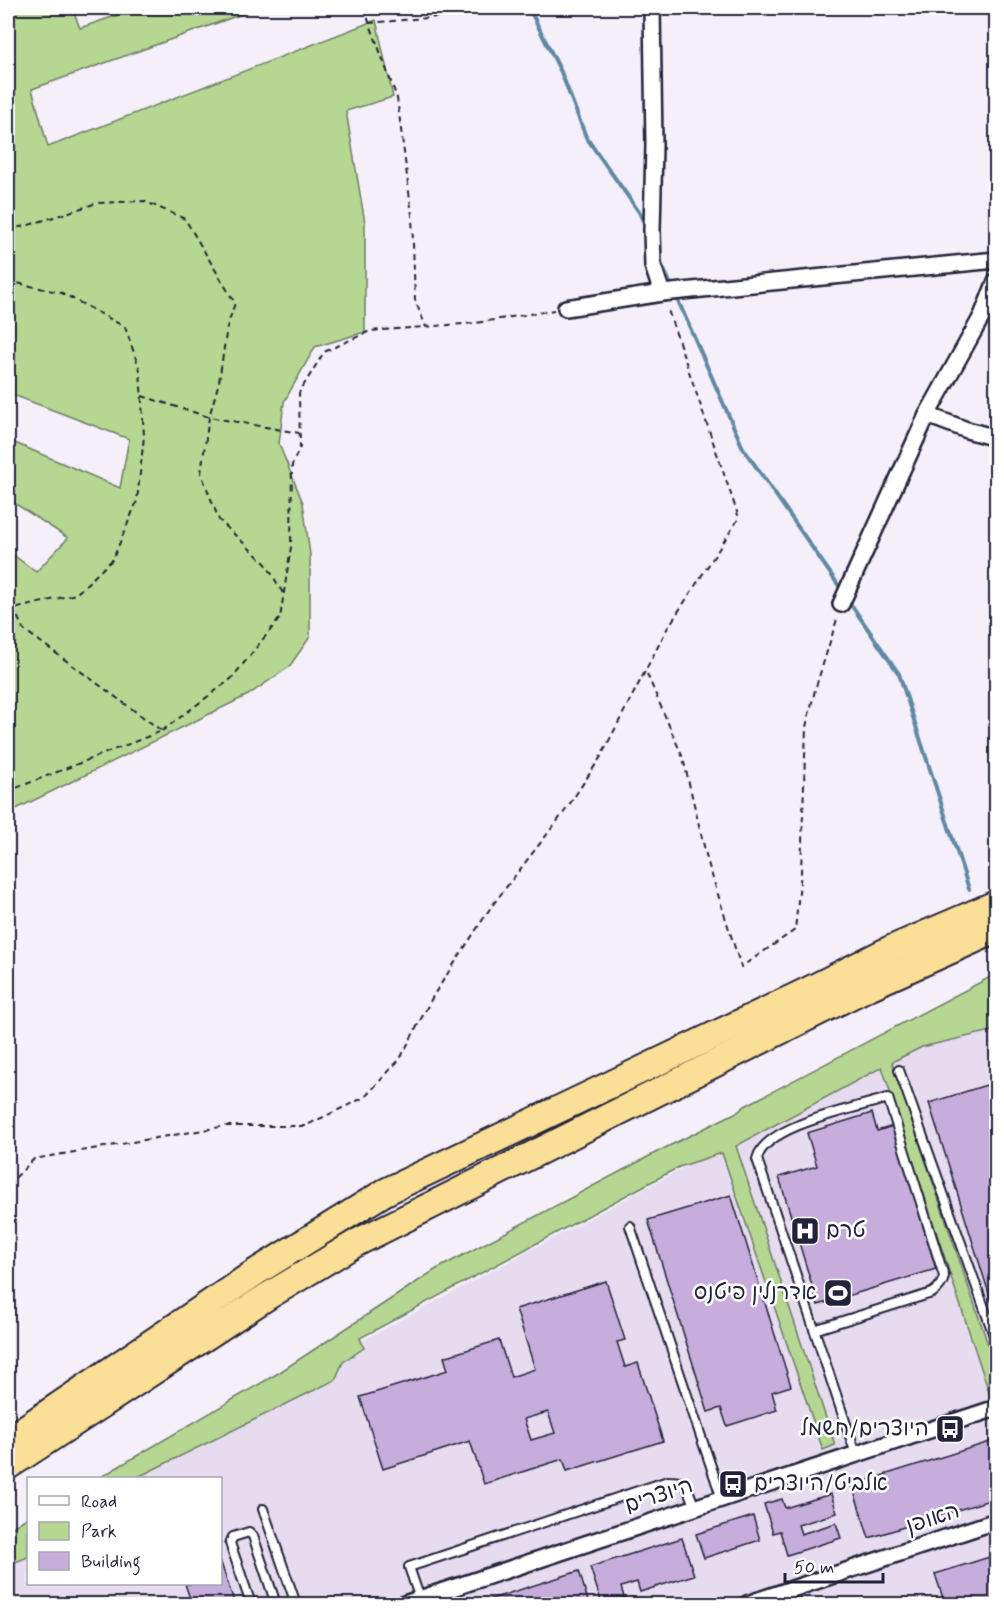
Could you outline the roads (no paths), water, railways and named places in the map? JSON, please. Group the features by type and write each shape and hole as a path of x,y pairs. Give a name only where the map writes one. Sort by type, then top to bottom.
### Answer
{"highway":[{"path":"8,1440 256,1272 385,1192 807,991 862,962 996,904"},
{"path":"8,1466 268,1296 358,1242 864,989 996,930"}],"street":[{"path":"652,8 654,145 651,230 653,266 664,293"},
{"path":"566,308 664,293 996,260"},
{"path":"842,604 927,415 982,316 996,281"},
{"path":"927,415 996,438"},
{"name":"היוצרים","path":"404,1605 996,1408"},
{"name":"האופן","path":"747,1605 996,1521"}],"lane":[{"path":"899,1070 996,1341"},
{"path":"814,1330 927,1295 937,1289 943,1280 944,1276 888,1098 791,1127 766,1142 758,1153 757,1159 814,1330 856,1454"},
{"path":"630,1226 722,1499"},
{"path":"420,1599 409,1568 668,1481 684,1482 695,1508"},
{"path":"263,1509 296,1605"},
{"path":"251,1605 230,1543 233,1537 249,1532 253,1536 276,1605"}],"waterway":[{"path":"529,8 561,72 586,137 643,221"},
{"path":"661,263 672,287"},
{"path":"676,296 743,448 839,586"},
{"path":"852,606 899,674 969,889"}],"place":[{"name":"טרם","path":"805,1231"},
{"name":"אדרנלין פיטנס","path":"838,1293"},
{"name":"היוצרים/חשמל","path":"950,1429"},
{"name":"אלביט/היוצרים","path":"733,1484"}]}
